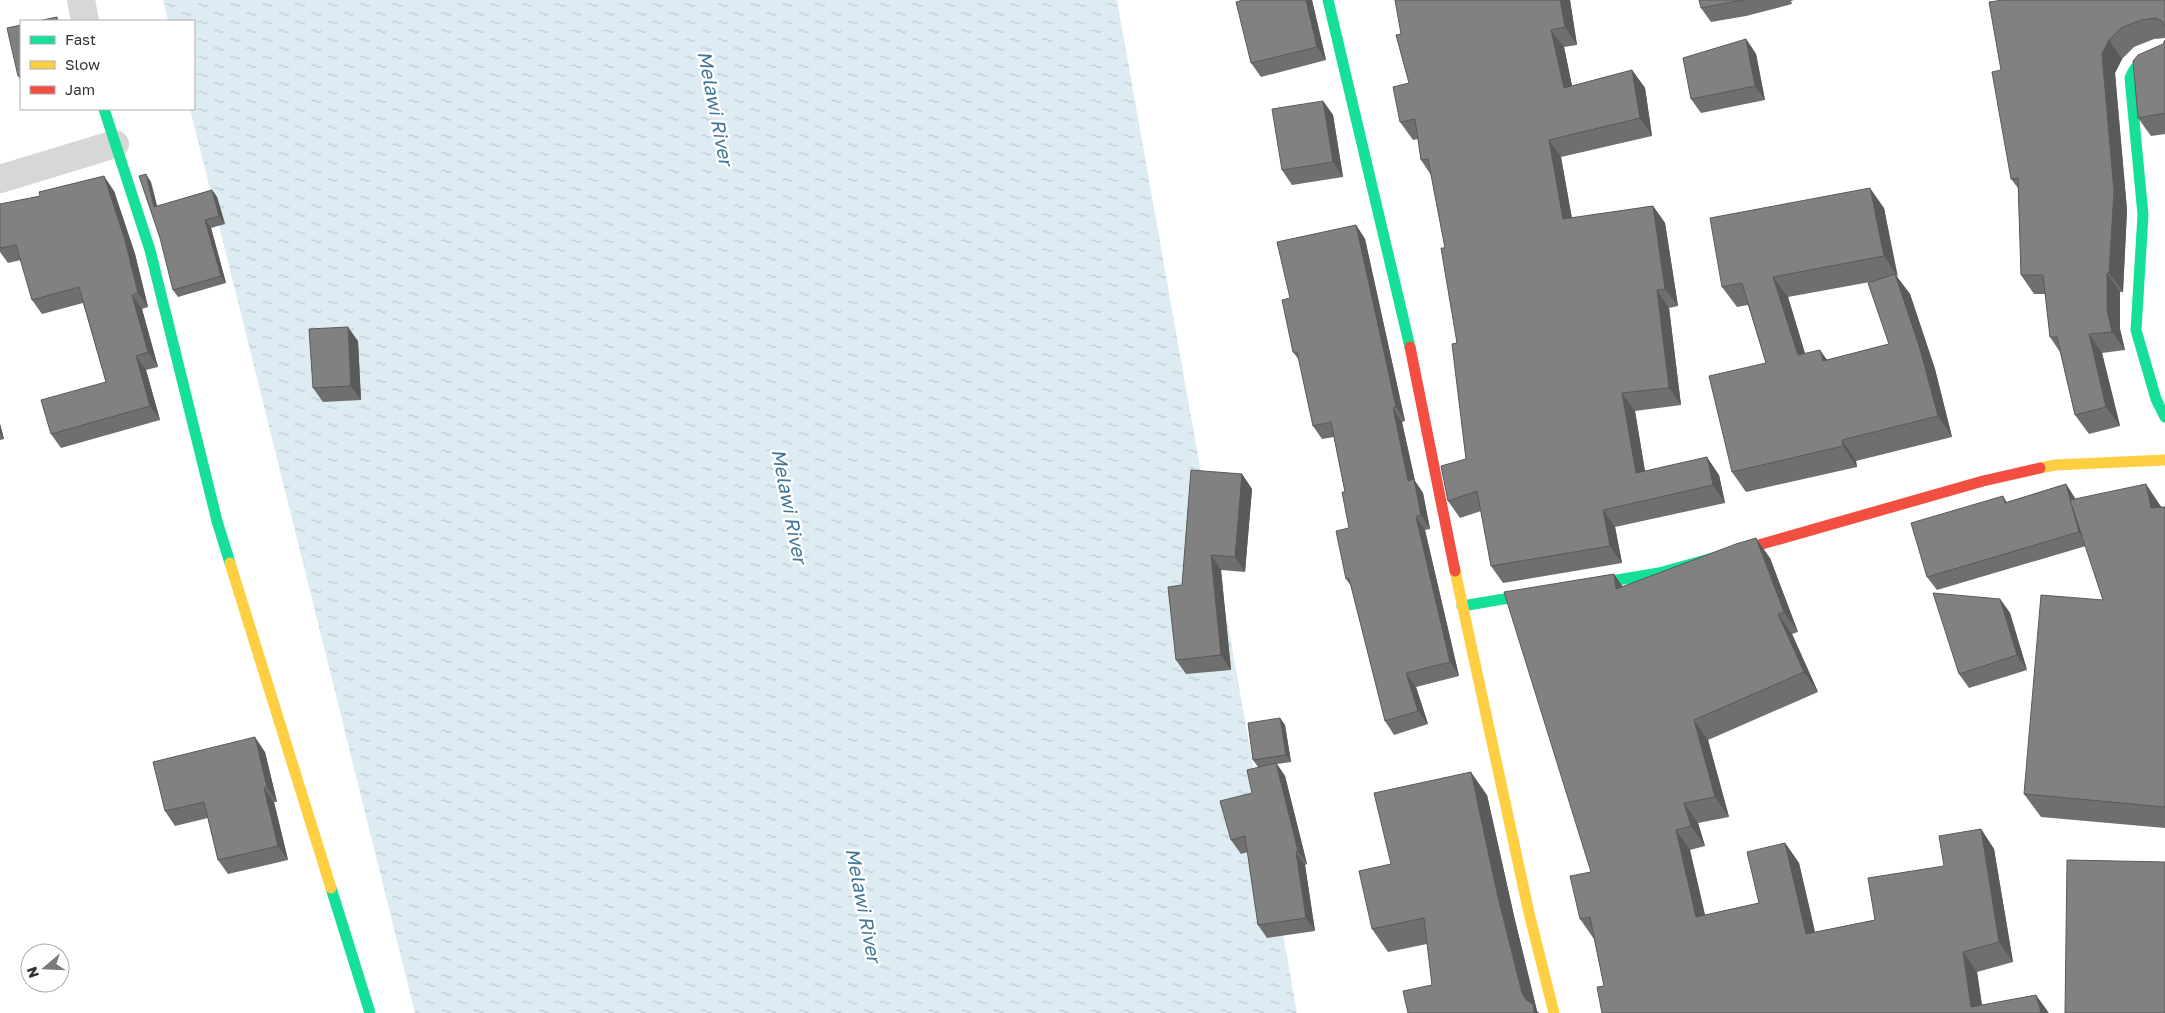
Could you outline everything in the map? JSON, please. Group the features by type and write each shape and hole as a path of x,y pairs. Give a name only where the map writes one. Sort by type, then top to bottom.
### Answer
{"street":[{"path":"81,0 85,20"},
{"path":"1328,0 1405,324 1462,606 1529,913 1554,1013"},
{"path":"2165,52 2140,61 2132,69 2130,78 2143,215 2136,330 2156,400 2165,417"},
{"path":"104,110 150,250 216,521 370,1013"},
{"path":"0,179 115,144"},
{"path":"1462,606 1659,573 1983,480 2055,465 2165,460"},
{"path":"2126,462 2165,473"}],"water":[{"name":"Melawi River","path":"163,0 1117,0 1297,1013 415,1013 190,110 195,110 195,20 168,20"}],"building":[{"path":"1243,0 1306,0 1317,47 1251,63 1236,2"},
{"path":"1395,0 1560,0 1565,27 1551,30 1564,88 1632,70 1640,118 1549,140 1563,219 1653,206 1665,289 1657,290 1669,388 1622,393 1636,473 1707,457 1713,485 1603,510 1610,546 1491,566 1477,491 1448,501 1441,466 1466,459 1452,344 1457,343 1441,248 1445,248 1428,159 1421,160 1415,119 1400,122 1393,87 1409,83 1396,35 1401,34"},
{"path":"1699,0 1743,0 1701,8"},
{"path":"2003,0 2165,0 2165,26 2162,21 2156,18 2141,20 2121,28 2109,40 2102,54 2114,191 2109,273 2107,273 2107,310 2112,332 2089,334 2106,407 2075,415 2057,337 2050,337 2043,275 2021,275 2018,178 2011,179 1992,72 2001,70 1989,2"},
{"path":"57,17 58,20 43,20"},
{"path":"20,25 20,76 18,76 7,28"},
{"path":"1746,39 1755,86 1691,99 1683,58"},
{"path":"2165,40 2165,113 2138,118 2133,61 2138,55 2163,44"},
{"path":"1323,101 1333,162 1282,170 1272,109"},
{"path":"146,174 154,207 212,190 219,216 205,220 221,276 173,290 160,238 139,176"},
{"path":"104,176 125,240 138,293 132,295 148,352 136,356 150,406 51,434 41,400 106,382 79,287 32,300 16,245 0,248 0,204 40,196 39,192"},
{"path":"1870,188 1884,256 1773,277 1798,355 1820,350 1823,361 1889,344 1868,283 1895,274 1920,349 1938,416 1842,440 1843,446 1732,472 1709,376 1766,363 1742,283 1722,287 1710,218"},
{"path":"1356,225 1396,407 1393,408 1408,481 1414,479 1421,515 1416,517 1450,662 1406,673 1418,711 1385,721 1349,578 1346,579 1336,531 1349,528 1342,492 1345,492 1331,422 1313,426 1297,352 1293,352 1282,300 1290,298 1277,242"},
{"path":"348,327 351,386 313,388 309,329"},
{"path":"1191,470 1242,474 1235,557 1211,555 1221,655 1176,660 1168,587 1182,585"},
{"path":"2066,484 2079,532 1927,577 1911,523 2003,496 2005,503"},
{"path":"2146,484 2151,508 2165,507 2165,807 2024,794 2041,595 2103,600 2070,500"},
{"path":"1756,538 1784,612 1778,614 1804,672 1694,720 1715,797 1684,803 1691,826 1676,830 1696,917 1759,903 1747,852 1785,843 1806,934 1875,920 1868,878 1944,866 1939,836 1981,829 1999,942 1963,952 1971,1007 2036,995 2041,1013 1602,1013 1597,987 1604,986 1590,917 1580,919 1570,876 1591,872 1504,592 1614,574 1616,589"},
{"path":"1933,593 2000,599 2017,655 1959,674"},
{"path":"1280,718 1286,755 1253,760 1248,723"},
{"path":"255,737 267,787 264,788 278,846 218,860 204,802 165,811 153,762"},
{"path":"1276,763 1298,851 1296,852 1306,918 1258,925 1245,836 1231,840 1220,801 1252,793 1247,770"},
{"path":"1471,772 1497,893 1522,993 1526,1000 1533,1004 1534,1013 1408,1013 1403,991 1432,985 1424,918 1372,929 1359,871 1391,864 1374,793"},
{"path":"2067,860 2165,862 2165,1013 2065,1013"}],"traffic: fast":[{"path":"1328,0 1410,347"},
{"path":"2165,52 2148,58 2139,64 2130,78 2143,215 2136,330 2156,399 2165,417"},
{"path":"104,110 150,250 217,521 230,563"},
{"path":"1462,606 1659,573 1720,556"},
{"path":"331,888 370,1013"}],"traffic: slow":[{"path":"2040,468 2055,465 2165,460"},
{"path":"230,563 331,888"},
{"path":"1455,571 1529,913 1554,1013"}],"traffic: jam":[{"path":"1410,347 1455,571"},
{"path":"1720,556 1983,481 2040,468"}]}
